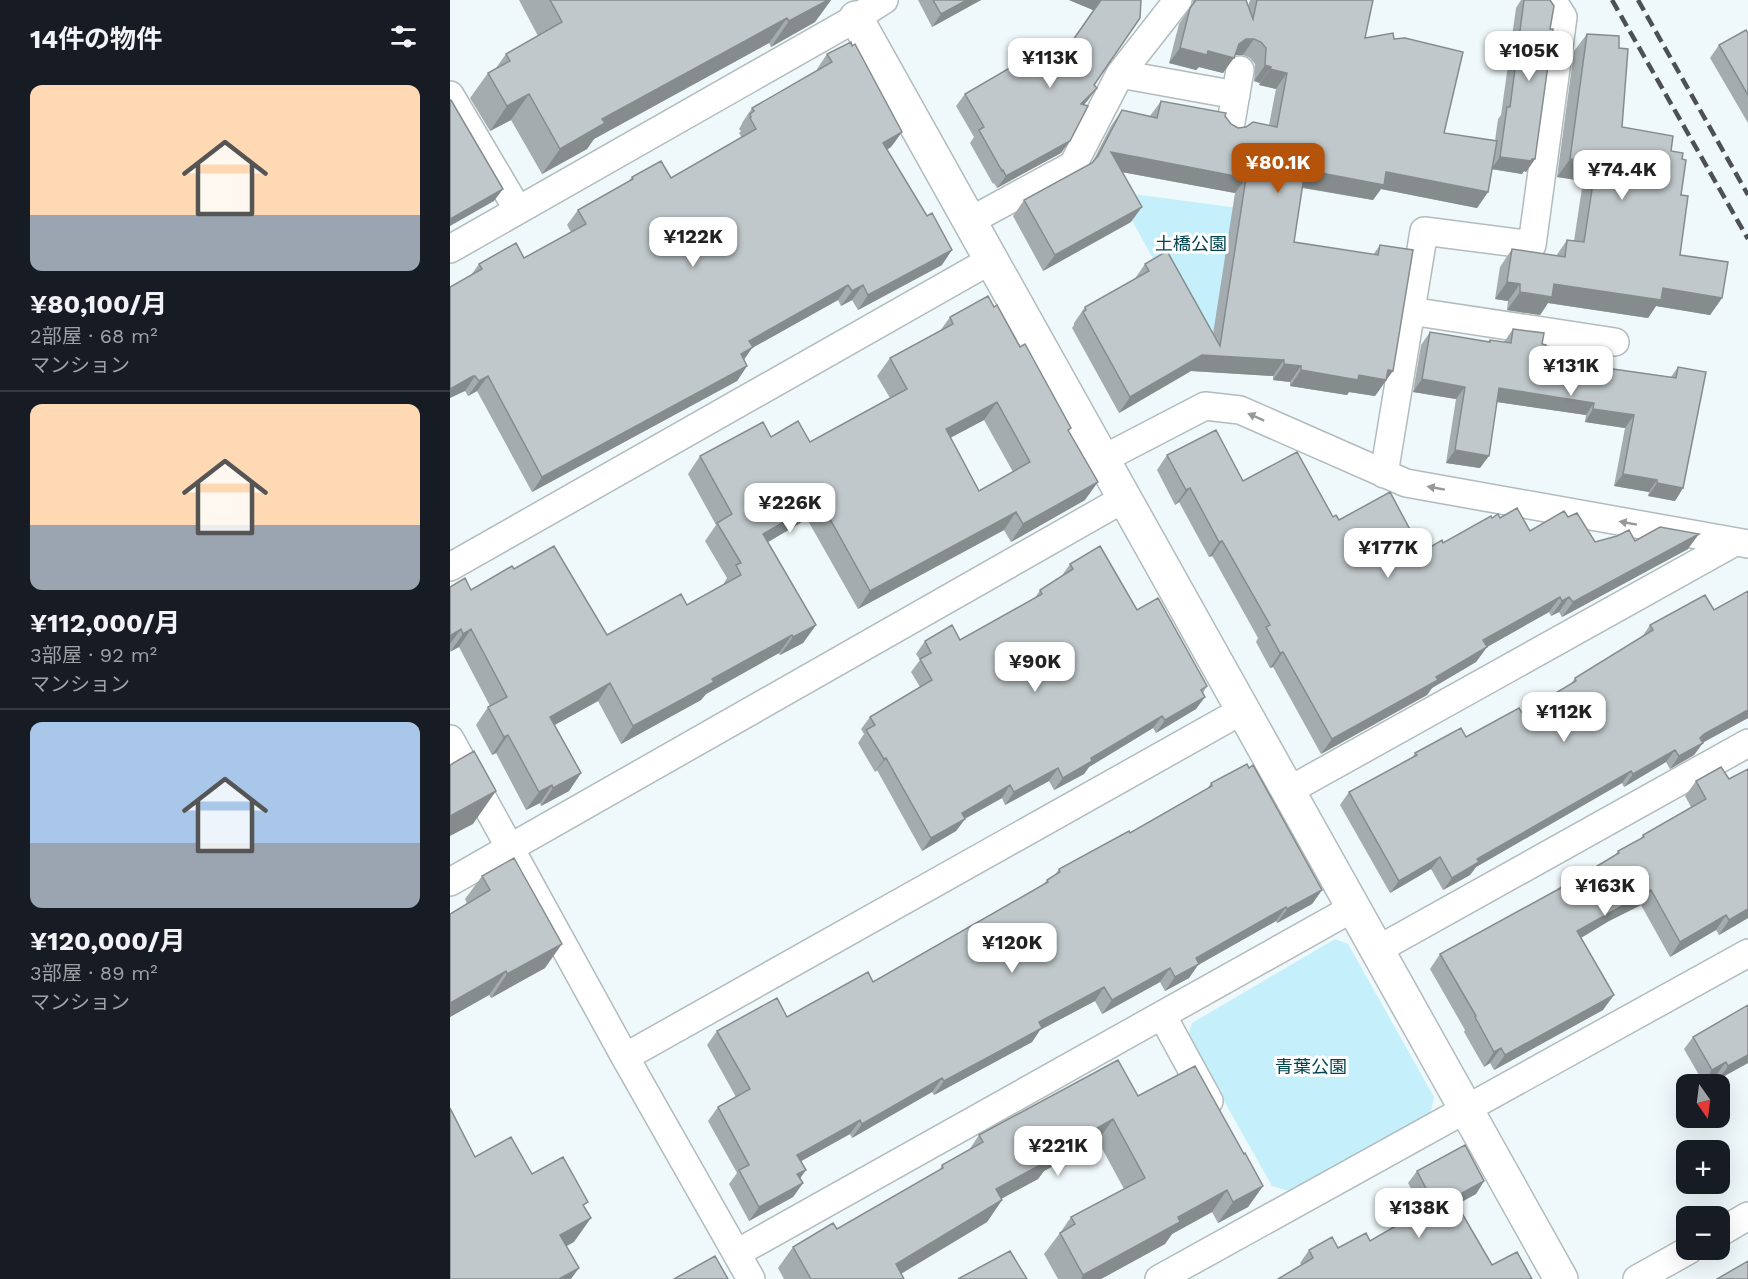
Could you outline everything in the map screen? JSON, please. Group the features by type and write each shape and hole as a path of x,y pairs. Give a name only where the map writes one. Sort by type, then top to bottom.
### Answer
{"street":[{"path":"450,249 849,9 884,0"},
{"path":"970,221 1073,165 1120,74 1178,0"},
{"path":"1384,474 1424,231 1532,245 1563,17 1552,0"},
{"path":"849,9 970,221 1561,1279"},
{"path":"1120,74 1238,83 1230,128"},
{"path":"450,95 518,210"},
{"path":"450,567 991,260"},
{"path":"1410,311 1616,342"},
{"path":"1103,459 1205,406 1240,410 1406,483 1742,543"},
{"path":"450,882 1125,498"},
{"path":"1288,791 1742,543"},
{"path":"626,1057 1243,710"},
{"path":"450,739 751,1279"},
{"path":"1377,950 1748,743"},
{"path":"737,1253 1353,908"},
{"path":"1160,1279 1266,1205 1466,1110 1748,953"},
{"path":"1162,1015 1222,1125"},
{"path":"1730,1227 1748,1216"},
{"path":"1637,1279 1676,1257"}],"green space":[{"name":"土橋公園","path":"1051,183 1238,208 1215,371 1124,206"},
{"name":"青葉公園","path":"1335,939 1348,944 1434,1097 1430,1115 1292,1192 1272,1186 1188,1037 1192,1023"}],"building":[{"path":"550,0 828,0 789,21 787,18 602,119 605,123 560,149 529,94 507,106 488,73 510,61 506,54 562,22"},
{"path":"933,0 967,0 941,14"},
{"path":"1101,0 1141,0 1140,18 1094,85 1097,88 1081,104 1088,106 1070,141 1006,176 979,130 984,127 965,94 1020,62 1025,70 1056,39 1066,50"},
{"path":"1196,0 1246,0 1253,19 1257,0 1373,0 1365,38 1393,33 1394,39 1405,38 1463,52 1444,133 1497,141 1488,192 1386,172 1384,185 1305,170 1294,242 1378,255 1380,245 1413,250 1393,371 1388,370 1386,380 1359,375 1358,380 1301,370 1301,366 1284,364 1284,360 1202,355 1130,397 1083,312 1086,310 1085,307 1149,271 1145,264 1167,251 1220,346 1246,178 1111,152 1142,207 1055,255 1024,200 1092,163 1122,110 1157,118 1161,101 1226,113 1225,116 1231,124 1238,128 1246,127 1253,122 1277,127 1287,73 1270,69 1271,67 1265,65 1266,48 1261,42 1246,39 1239,44 1234,58 1208,51 1207,55 1180,48 1190,8"},
{"path":"1524,0 1550,0 1554,6 1550,29 1553,29 1535,159 1531,161 1500,157 1507,107 1510,107"},
{"path":"1746,30 1748,33 1748,95 1719,45"},
{"path":"1587,34 1619,36 1619,48 1628,49 1622,127 1673,136 1671,151 1683,153 1682,159 1686,160 1681,195 1688,196 1680,255 1728,262 1722,298 1663,288 1661,300 1554,284 1552,297 1520,292 1520,284 1507,282 1512,249 1565,257 1567,240 1584,242 1596,163 1570,159"},
{"path":"851,42 852,46 855,44 902,132 883,143 927,216 932,213 952,250 868,295 863,285 852,291 848,285 749,341 753,347 741,354 747,366 542,477 488,376 479,381 473,376 450,389 450,287 482,269 479,264 516,243 524,258 586,224 578,210 661,161 671,178 756,129 750,118 750,114 754,111 752,108 832,62 827,54"},
{"path":"450,100 503,189 450,219"},
{"path":"988,296 994,307 997,305 1020,347 1025,344 1071,428 1068,430 1098,482 1023,524 1016,512 870,591 820,501 763,534 816,625 793,637 792,635 712,679 714,682 633,726 610,683 550,717 581,773 553,788 552,785 539,792 508,735 504,737 488,707 507,697 471,629 463,634 461,629 450,636 450,587 465,578 471,590 512,566 514,569 554,546 607,635 681,594 687,605 741,575 736,565 741,563 717,523 732,514 700,456 763,422 771,437 798,421 810,442 907,389 890,358 953,324 950,317","holes":["997,402 1030,462 979,491 946,429"]},
{"path":"1513,329 1544,333 1542,344 1546,345 1543,359 1676,378 1678,367 1706,372 1683,488 1657,483 1657,480 1623,474 1634,415 1593,409 1594,403 1499,388 1489,456 1455,450 1465,387 1422,379 1430,332 1490,342 1490,340 1511,343"},
{"path":"1216,430 1243,481 1297,452 1333,517 1336,515 1339,520 1390,492 1422,552 1491,516 1492,518 1498,514 1500,518 1517,508 1530,531 1564,511 1568,517 1577,513 1595,542 1629,530 1635,541 1660,527 1699,534 1573,602 1569,597 1562,601 1560,597 1483,640 1487,647 1436,677 1438,680 1332,739 1283,652 1280,653 1266,627 1270,625 1224,544 1222,541 1219,542 1190,488 1186,490 1167,455"},
{"path":"1100,546 1137,610 1158,598 1207,686 1201,690 1205,697 1165,720 1162,716 1091,758 1092,761 1063,778 1058,768 1014,792 1010,785 962,813 965,819 931,838 886,758 884,759 866,730 875,725 870,717 932,680 920,659 931,653 925,641 952,625 960,640 1042,594 1040,590 1073,569 1070,564"},
{"path":"1748,591 1748,710 1704,734 1700,738 1703,743 1679,756 1675,750 1633,774 1631,771 1477,859 1479,862 1452,878 1440,857 1399,881 1349,792 1461,728 1466,737 1519,708 1522,713 1576,681 1575,678 1653,630 1650,625 1705,595 1714,610"},
{"path":"474,751 496,791 450,816 450,765"},
{"path":"1247,764 1249,768 1253,765 1322,890 1287,909 1286,907 1196,958 1199,964 1175,977 1170,968 1112,1000 1104,987 1039,1022 1042,1028 944,1081 942,1078 862,1124 860,1120 797,1155 806,1170 797,1174 803,1183 759,1207 739,1170 749,1165 718,1107 750,1089 717,1031 777,998 787,1017 868,972 873,982 1048,882 1047,880 1060,872 1059,869 1129,831 1130,833 1212,786 1211,783"},
{"path":"1721,767 1729,779 1748,769 1748,909 1729,920 1726,915 1680,942 1651,890 1577,931 1614,995 1505,1055 1501,1048 1494,1052 1440,954 1557,890 1619,853 1618,851 1644,837 1643,835 1706,799 1696,781"},
{"path":"514,858 562,944 507,974 506,971 450,1003 450,914 490,890 482,876"},
{"path":"1748,1005 1748,1055 1728,1066 1726,1062 1712,1070 1693,1037"},
{"path":"1118,1060 1138,1096 1195,1066 1263,1186 1233,1202 1227,1190 1178,1217 1180,1222 1083,1275 1060,1233 1075,1224 1071,1217 1145,1178 1113,1119 1051,1154 1053,1158 996,1189 1002,1200 896,1264 904,1279 811,1279 793,1247 833,1223 837,1229 943,1168 942,1165 983,1142 979,1135"},
{"path":"450,1108 475,1157 511,1137 532,1174 563,1157 588,1202 583,1205 591,1218 560,1235 579,1268 559,1279 450,1279"},
{"path":"1465,1145 1484,1181 1453,1198 1492,1265 1517,1252 1532,1279 1278,1279 1313,1258 1309,1250 1332,1237 1338,1248 1366,1233 1370,1241 1434,1204 1417,1171"},
{"path":"1010,1251 1027,1279 958,1279"},
{"path":"715,1256 728,1279 674,1279"},
{"path":"1748,1261 1748,1279 1717,1279"}],"railway":[{"path":"1612,0 1748,239"},
{"path":"1638,0 1748,195"}]}
